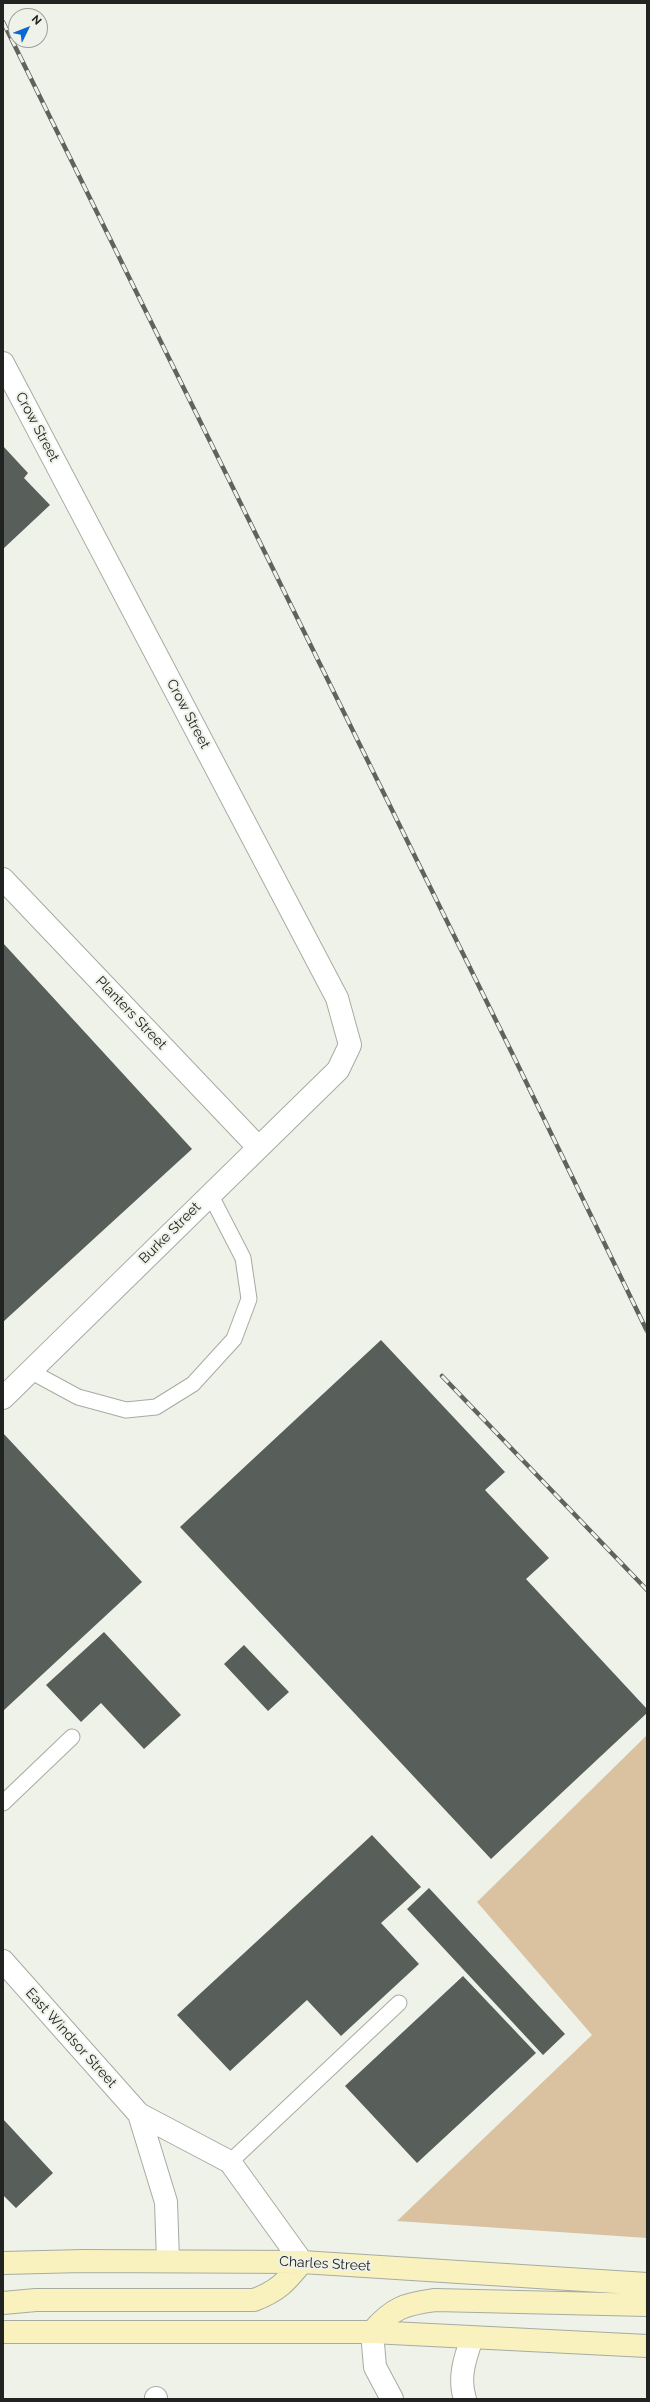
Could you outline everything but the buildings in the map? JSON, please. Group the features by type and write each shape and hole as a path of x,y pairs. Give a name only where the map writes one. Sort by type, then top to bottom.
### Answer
{"main road":[{"name":"Charles Street","path":"3,2263 168,2261 302,2262 647,2284"},
{"path":"3,2303 43,2300 254,2300 273,2293 287,2281 302,2262"},
{"path":"372,2332 386,2316 396,2309 412,2303 435,2300 647,2305"},
{"path":"3,2332 372,2332 647,2346"}],"street":[{"name":"Crow Street","path":"3,363 336,998 350,1045 338,1070"},
{"name":"Planters Street","path":"3,879 258,1147"},
{"name":"Burke Street","path":"3,1398 338,1070"},
{"name":"East Windsor Street","path":"3,1962 139,2114 230,2162 302,2262"},
{"name":"East Windsor Street","path":"139,2114 166,2202 168,2261"},
{"path":"372,2332 375,2367 392,2399"},
{"path":"465,2399 462,2374 464,2360 472,2338"}],"lane":[{"path":"30,1371 78,1397 126,1410 156,1407 193,1384 234,1339 249,1299 243,1258 210,1194"},
{"path":"3,1803 72,1736"},
{"path":"230,2162 399,2003"}],"shaded area":[{"path":"647,1735 647,2238 397,2221 592,2035 477,1902"}],"railway":[{"path":"3,22 512,1053 647,1331"},
{"path":"442,1376 647,1590"}]}
